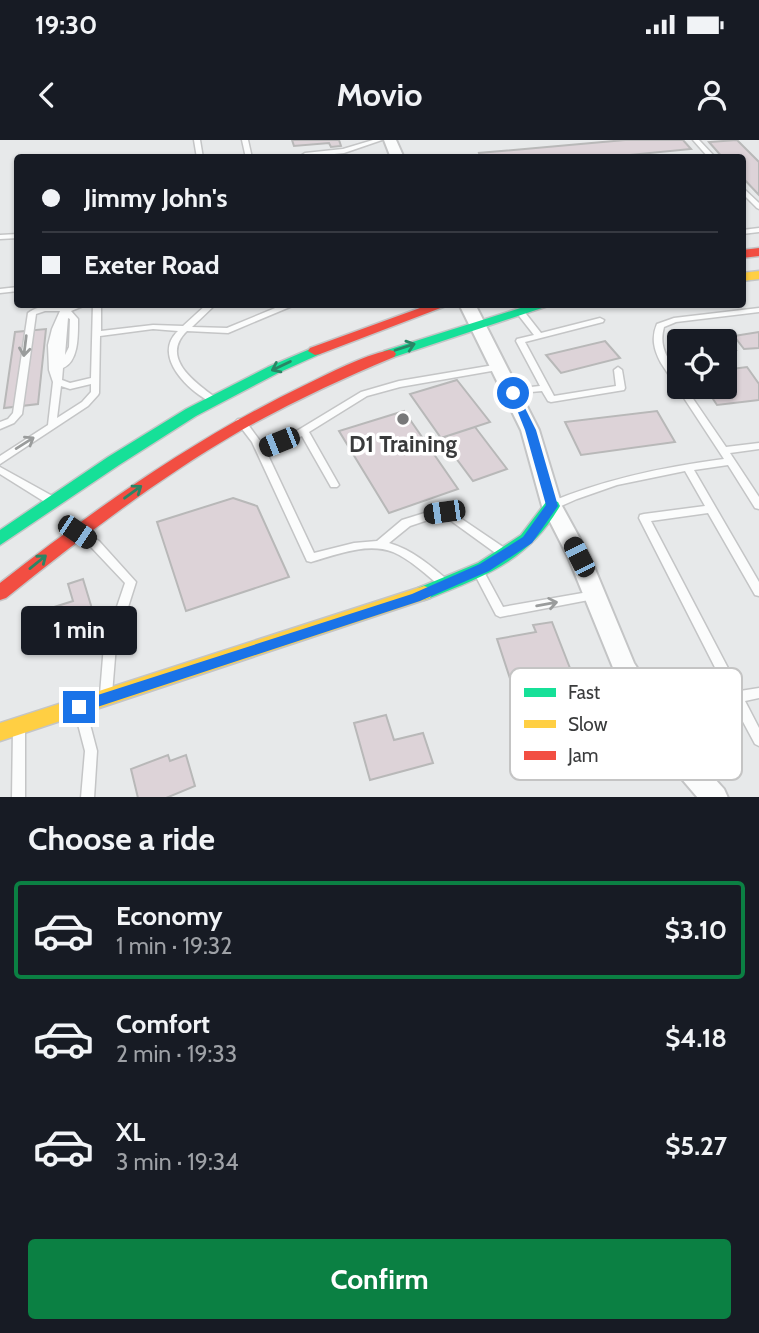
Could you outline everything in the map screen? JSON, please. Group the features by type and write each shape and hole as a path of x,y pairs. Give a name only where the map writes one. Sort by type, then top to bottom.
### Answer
{"main road":[{"path":"0,593 150,479 241,421 390,352 534,308"},
{"path":"0,540 143,440 213,400 303,355 413,309"},
{"path":"0,732 447,586 478,571 536,532 552,506"}],"street":[{"path":"470,308 530,430 552,506 594,595 624,668"},
{"path":"700,780 715,797"}],"lane":[{"path":"314,154 349,150 379,140"},
{"path":"696,140 709,154"},
{"path":"746,193 759,207"},
{"path":"0,426 11,421 17,414 32,313 37,309 47,308"},
{"path":"61,308 69,308"},
{"path":"0,461 85,404 95,393 97,308"},
{"path":"208,308 174,338 172,349 175,369 213,400"},
{"path":"96,334 153,327 228,331 283,308"},
{"path":"52,426 56,381 62,359 65,309"},
{"path":"667,365 659,353 656,337 660,326 674,320 759,310"},
{"path":"520,312 539,336"},
{"path":"600,320 520,341 551,400 621,388 618,370"},
{"path":"260,450 303,430 364,394 399,384 500,367"},
{"path":"56,381 70,386 95,380"},
{"path":"513,393 545,388"},
{"path":"689,399 759,505"},
{"path":"241,421 260,450 311,558 355,546 380,545 403,550 447,586"},
{"path":"303,430 334,485"},
{"path":"722,451 759,446"},
{"path":"552,506 580,492 659,471 729,462"},
{"path":"687,467 759,592"},
{"path":"0,470 53,501"},
{"path":"711,509 644,518 722,668"},
{"path":"380,545 406,523 444,512 505,554"},
{"path":"77,532 94,544 131,582 110,645 106,698"},
{"path":"478,571 500,612 594,595"},
{"path":"79,707 91,751 87,797"},
{"path":"742,707 759,740"},
{"path":"18,797 19,727"}],"building":[{"path":"292,140 339,140 341,146 331,147 329,143 294,146"},
{"path":"625,140 683,140 691,149 640,154 479,153"},
{"path":"737,140 759,162 759,195 746,181 746,154 720,154 709,142"},
{"path":"46,329 38,404 4,408 15,332"},
{"path":"759,332 759,348 744,349 737,336"},
{"path":"605,341 620,358 561,373 546,355"},
{"path":"747,367 759,384 759,400 717,405 713,399 737,399 737,368"},
{"path":"457,380 490,422 441,438 410,394"},
{"path":"404,411 458,489 389,513 339,431"},
{"path":"657,411 675,442 581,455 565,422"},
{"path":"475,427 507,469 473,481 441,438"},
{"path":"233,498 257,506 289,577 186,611 157,522"},
{"path":"83,579 93,612 33,632 29,615 73,601 68,584"},
{"path":"552,622 570,668 510,668 510,679 497,639 536,632 533,625"},
{"path":"386,715 394,740 423,733 433,763 370,780 354,723"},
{"path":"168,755 170,761 186,755 195,786 168,797 138,797 131,769"}],"traffic: fast":[{"path":"389,354 535,308"},
{"path":"0,539 75,486 191,412 315,351"},
{"path":"424,593 484,568 527,540 552,506"}],"traffic: slow":[{"path":"746,277 759,275"},
{"path":"0,732 424,593"}],"traffic: jam":[{"path":"746,254 759,252"},
{"path":"315,351 434,308"},
{"path":"0,593 92,522 185,458 283,402 389,354"}],"place":[{"name":"D1 Training","path":"403,419"}],"route":[{"path":"79,707 416,598 484,568 527,540 536,532 552,506 530,430 513,393"}]}
